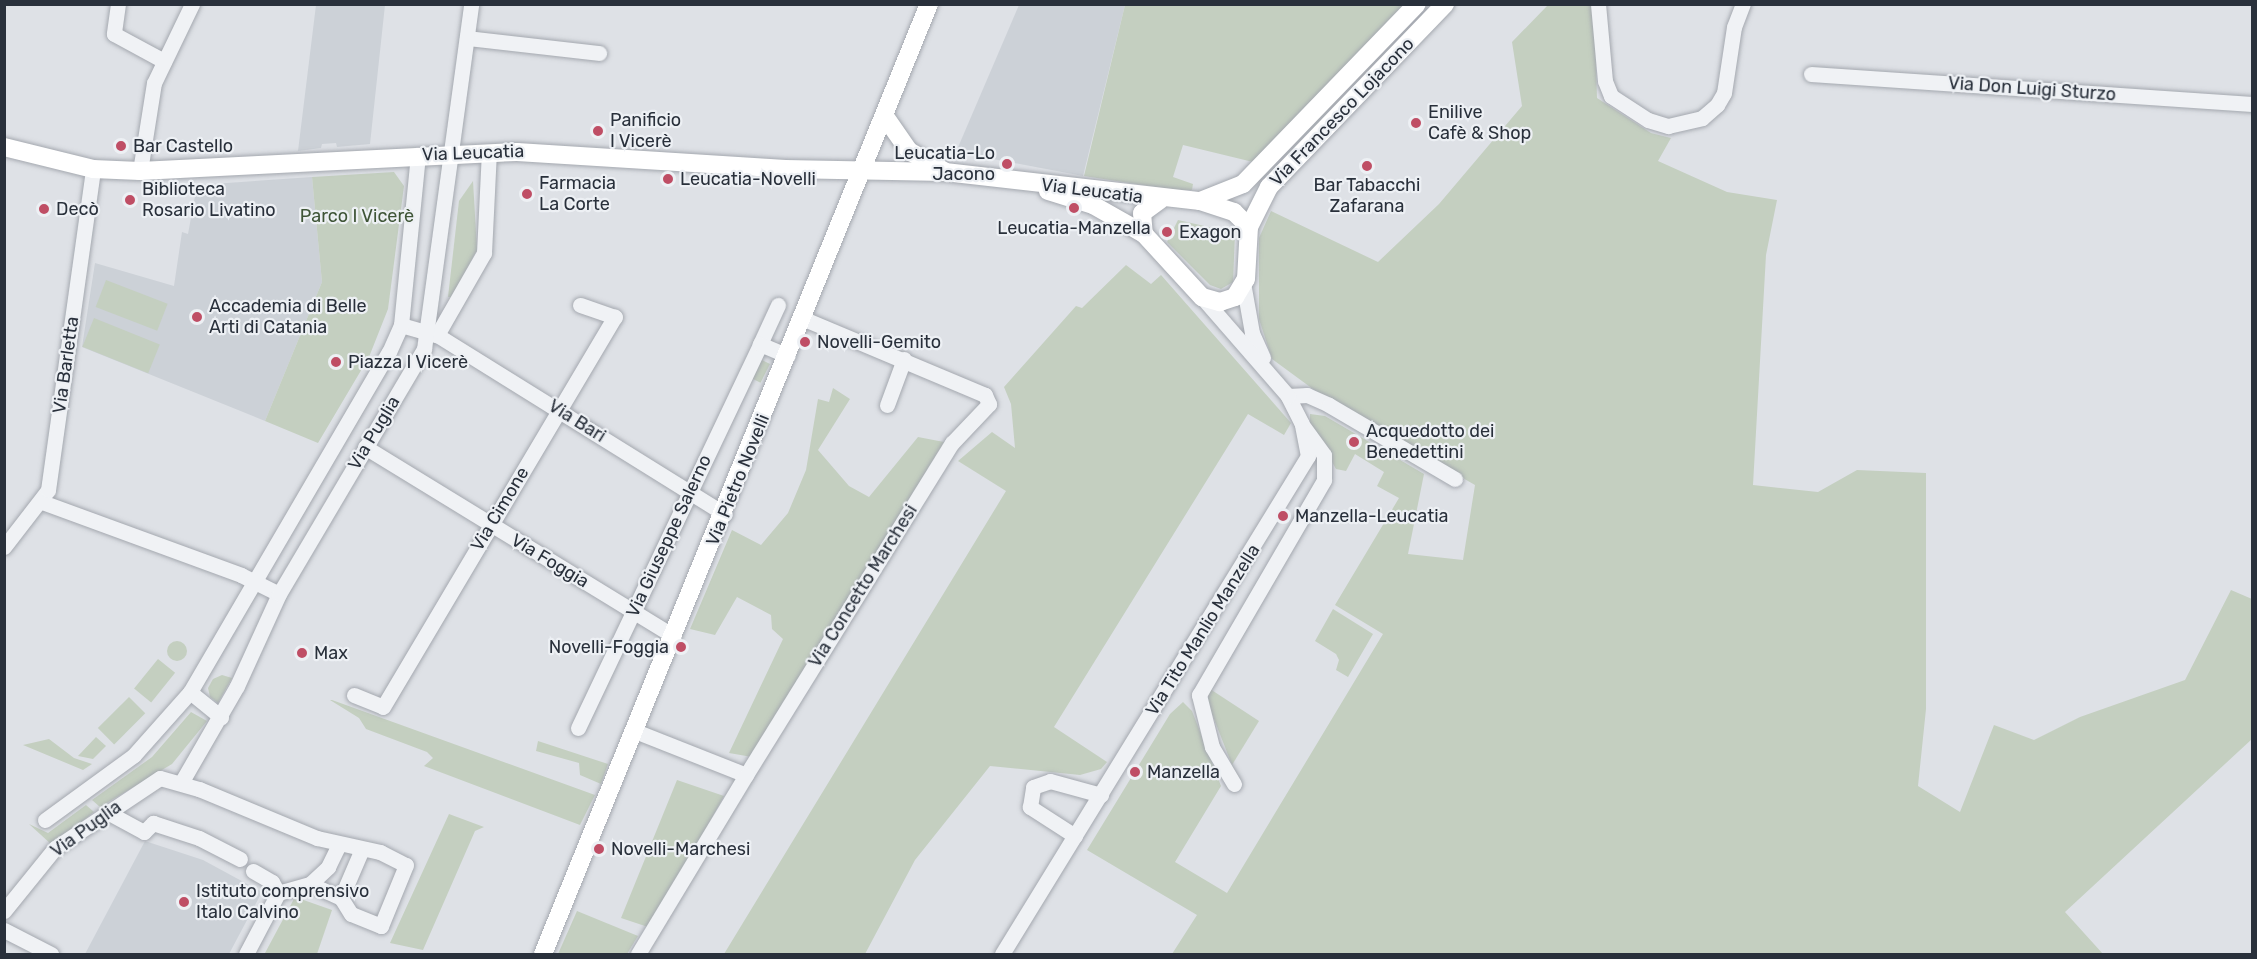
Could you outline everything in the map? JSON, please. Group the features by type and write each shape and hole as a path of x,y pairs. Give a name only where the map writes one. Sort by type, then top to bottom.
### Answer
{"main road":[{"name":"Via Pietro Novelli","path":"543,954 886,118 929,4"},
{"name":"Via Francesco Lojacono","path":"1200,201 1243,184 1417,4"},
{"name":"Via Francesco Lojacono","path":"1249,227 1279,174 1445,4"},
{"name":"Via Leucatia","path":"886,118 909,151 945,172"},
{"name":"Via Leucatia","path":"4,147 93,169 140,171 451,153 555,152 864,171 945,172 1023,183 1066,184 1160,200 1200,201"},
{"name":"Via Leucatia","path":"1023,183 1093,205 1144,234 1202,297"},
{"path":"1144,234 1142,213 1160,200"},
{"path":"1200,201 1234,212 1249,227 1244,288 1228,300 1202,297"}],"street":[{"path":"118,4 114,34 164,61"},
{"path":"140,171 154,83 192,4"},
{"name":"Via Puglia","path":"433,333 451,153 471,4"},
{"path":"1598,4 1605,81 1611,96 1648,120 1668,126 1702,118 1717,105 1724,93 1734,27 1743,4"},
{"path":"467,38 599,53"},
{"name":"Via Don Luigi Sturzo","path":"1811,74 2253,104"},
{"name":"Via Puglia","path":"4,911 55,848 155,780 181,783 221,717 279,594 433,333 483,253 489,152"},
{"name":"Via Puglia","path":"45,820 134,755 190,692 401,325 418,155"},
{"name":"Via Barletta","path":"4,547 42,502 48,490 93,169"},
{"path":"1244,288 1252,333 1269,372"},
{"path":"1202,297 1288,396 1302,424 1324,455 1326,468 1321,487"},
{"name":"Via Cimone","path":"354,695 383,707 615,317 580,305"},
{"name":"Via Giuseppe Salerno","path":"578,728 778,305"},
{"path":"802,318 904,359 887,405"},
{"name":"Via Bari","path":"401,325 433,333 725,514"},
{"path":"760,344 788,356"},
{"name":"Via Concetto Marchesi","path":"638,954 952,443 988,404 985,394 904,359"},
{"path":"1288,396 1306,395 1329,405 1455,479"},
{"path":"1302,424 1308,448 1305,465 1315,471 1321,487"},
{"name":"Via Foggia","path":"365,447 674,636"},
{"name":"Via Tito Manlio Manzella","path":"1002,954 1305,465"},
{"name":"Via Tito Manlio Manzella","path":"1234,784 1212,747 1199,694 1321,487"},
{"path":"42,502 252,581 279,594"},
{"path":"190,692 221,717"},
{"path":"635,731 746,775"},
{"path":"1075,836 1030,807 1034,787 1050,781 1101,795"},
{"path":"181,783 339,844 380,852 406,865 381,926 351,914 341,898 310,884"},
{"path":"107,812 144,832 153,823 199,838 240,859"},
{"path":"246,954 278,893 310,884 328,867 339,844"},
{"path":"341,898 362,849"},
{"path":"252,871 272,882 278,893"},
{"path":"4,930 51,954"}],"shaded area":[{"path":"316,5 385,5 370,144 337,147 336,143 322,144 321,148 298,151"},
{"path":"1019,5 1125,5 1083,176 956,152"},
{"name":"Accademia di Belle Arti di Catania","path":"312,177 322,282 265,421 82,347 95,263 174,286 182,232 188,234 197,185"},
{"name":"Istituto comprensivo Italo Calvino","path":"145,841 203,860 262,892 229,954 85,954"}],"green space":[{"path":"1125,5 1403,5 1253,162 1183,145 1173,177 1193,184 1192,190 1175,190 1084,176"},
{"path":"1548,5 1594,5 1597,98 1651,133 1671,138 1658,161 1727,192 1777,200 1766,255 1753,485 1818,492 1857,470 1926,473 1926,709 1918,786 1960,812 1994,725 2034,740 2080,717 2185,680 2231,590 2252,599 2252,739 2065,912 2103,954 1172,954 1197,915 1087,850 1170,714 1183,702 1192,711 1221,786 1175,862 1227,893 1383,634 1335,605 1399,498 1377,486 1384,472 1355,454 1346,471 1336,469 1310,423 1310,414 1325,416 1424,474 1408,554 1463,560 1475,485 1332,403 1272,359 1259,319 1259,238 1271,211 1378,262 1439,204 1522,106 1512,42"},
{"name":"Parco I Vicerè","path":"394,172 404,186 388,309 369,357 318,443 265,421 322,282 312,177"},
{"path":"473,181 477,250 451,297 448,297 459,201"},
{"path":"1178,220 1235,233 1233,282 1221,289 1210,285 1167,242"},
{"path":"1126,265 1151,284 1161,275 1291,423 1284,435 1248,414 1054,727 1107,762 1101,769 1080,775 990,766 915,860 865,954 724,954 1006,491 958,461 992,432 1015,448 1011,404 1004,387 1076,306 1082,308"},
{"path":"106,280 168,304 157,331 96,307"},
{"path":"94,318 160,345 148,373 82,347"},
{"path":"762,360 770,364 760,383 752,379"},
{"path":"833,388 850,399 818,450 849,486 869,497 918,437 944,442 752,757 729,753 783,639 772,629 771,615 737,597 715,635 690,629 732,530 761,545 788,513 806,470 818,399 829,402"},
{"path":"1333,609 1373,634 1348,677 1336,670 1339,660 1336,654 1315,641"},
{"path":"177,641 184,644 187,651 184,658 177,661 170,658 167,651 170,644"},
{"path":"158,659 175,673 151,702 134,689"},
{"path":"222,675 232,678 218,703 210,697 208,688 213,679"},
{"path":"1210,689 1259,721 1232,765 1207,701"},
{"path":"129,697 145,713 114,744 98,728"},
{"path":"330,700 595,795 580,825 424,766 433,758 427,752 366,729 359,718"},
{"path":"191,712 207,721 172,764 100,807 92,800 152,757"},
{"path":"96,737 106,746 93,759 78,756"},
{"path":"49,739 74,758 92,764 83,770 23,745"},
{"path":"538,741 608,764 601,784 580,775 579,763 536,751"},
{"path":"677,780 724,796 651,928 621,918"},
{"path":"86,805 94,812 52,845 29,824 48,833"},
{"path":"449,814 484,827 475,831 423,950 390,943"},
{"path":"295,897 332,910 317,954 265,953"},
{"path":"577,911 638,936 627,954 558,954"}],"place":[{"name":"Enilive Cafè & Shop","path":"1416,123"},
{"name":"Panificio I Vicerè","path":"598,131"},
{"name":"Bar Castello","path":"121,146"},
{"name":"Leucatia-Lo Jacono","path":"1007,164"},
{"name":"Bar Tabacchi Zafarana","path":"1367,166"},
{"name":"Leucatia-Novelli","path":"668,179"},
{"name":"Farmacia La Corte","path":"527,194"},
{"name":"Biblioteca Rosario Livatino","path":"130,200"},
{"name":"Leucatia-Manzella","path":"1074,208"},
{"name":"Decò","path":"44,209"},
{"name":"Exagon","path":"1167,232"},
{"name":"Accademia di Belle Arti di Catania","path":"197,317"},
{"name":"Novelli-Gemito","path":"805,342"},
{"name":"Piazza I Vicerè","path":"336,362"},
{"name":"Acquedotto dei Benedettini","path":"1354,442"},
{"name":"Manzella-Leucatia","path":"1283,516"},
{"name":"Novelli-Foggia","path":"681,647"},
{"name":"Max","path":"302,653"},
{"name":"Manzella","path":"1135,772"},
{"name":"Novelli-Marchesi","path":"599,849"},
{"name":"Istituto comprensivo Italo Calvino","path":"184,902"}]}
